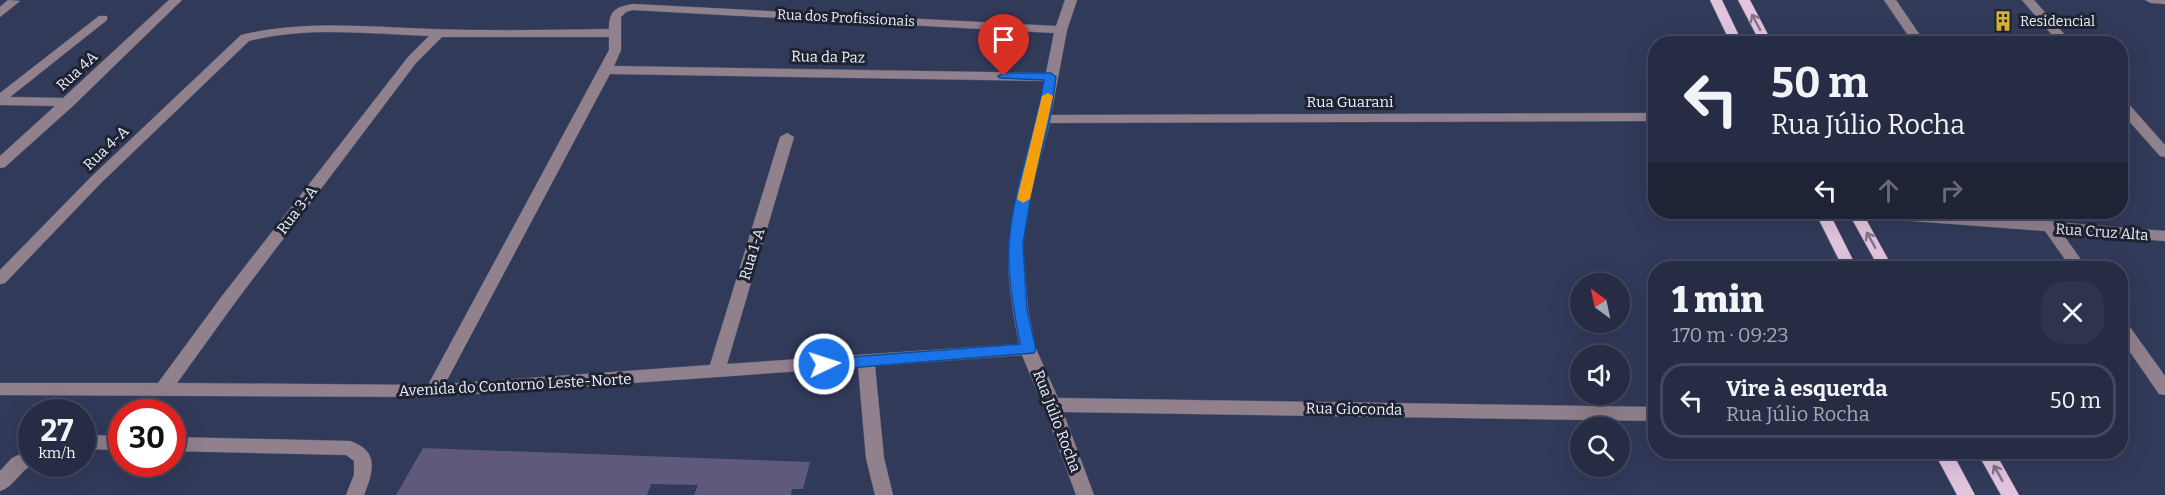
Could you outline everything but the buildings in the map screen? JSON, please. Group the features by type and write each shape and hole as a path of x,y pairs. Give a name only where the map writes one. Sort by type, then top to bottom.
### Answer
{"main road":[{"path":"1716,0 1733,36"},
{"path":"1744,0 1763,36"},
{"path":"1826,219 1846,261"},
{"path":"1861,219 1883,261"},
{"path":"1947,459 1966,495"},
{"path":"1990,459 2010,495"}],"street":[{"name":"Rua 4A","path":"0,164 176,0"},
{"name":"Rua Júlio Rocha","path":"1071,0 1061,30 1044,119 1025,189 1016,244 1020,309 1029,349 1085,495"},
{"path":"1890,0 1915,36"},
{"path":"2028,0 2060,36"},
{"path":"2151,0 2165,1"},
{"path":"0,13 14,1"},
{"name":"Rua dos Profissionais","path":"433,391 606,70 615,50 615,15 622,9 633,7 1061,30"},
{"path":"0,100 103,18"},
{"name":"Rua 4-A","path":"0,279 96,180 238,43 264,33 303,30 438,34"},
{"path":"438,34 615,33"},
{"name":"Rua 3-A","path":"162,391 228,300 412,60 438,34"},
{"name":"Rua da Paz","path":"606,70 1051,77"},
{"path":"0,100 69,102"},
{"path":"2128,112 2165,153"},
{"name":"Rua Guarani","path":"1044,119 1648,117"},
{"name":"Rua 1-A","path":"717,371 787,137"},
{"name":"Rua Cruz Alta","path":"1937,219 2165,236"},
{"path":"2044,219 2074,261"},
{"path":"2128,337 2165,389"},
{"name":"Avenida do Contorno Leste-Norte","path":"0,389 433,391 1029,349"},
{"path":"866,362 875,458 884,495"},
{"name":"Rua Gioconda","path":"1052,405 1648,414"},
{"path":"186,444 350,448 363,458 363,475 355,495"},
{"path":"0,484 18,463"}],"slow traffic":[{"path":"1023,199 1048,96"}],"place":[{"name":"Residencial","path":"2003,21"}],"route":[{"path":"824,364 1029,349 1020,309 1016,244 1025,189 1044,119 1051,77 1004,76"}]}
